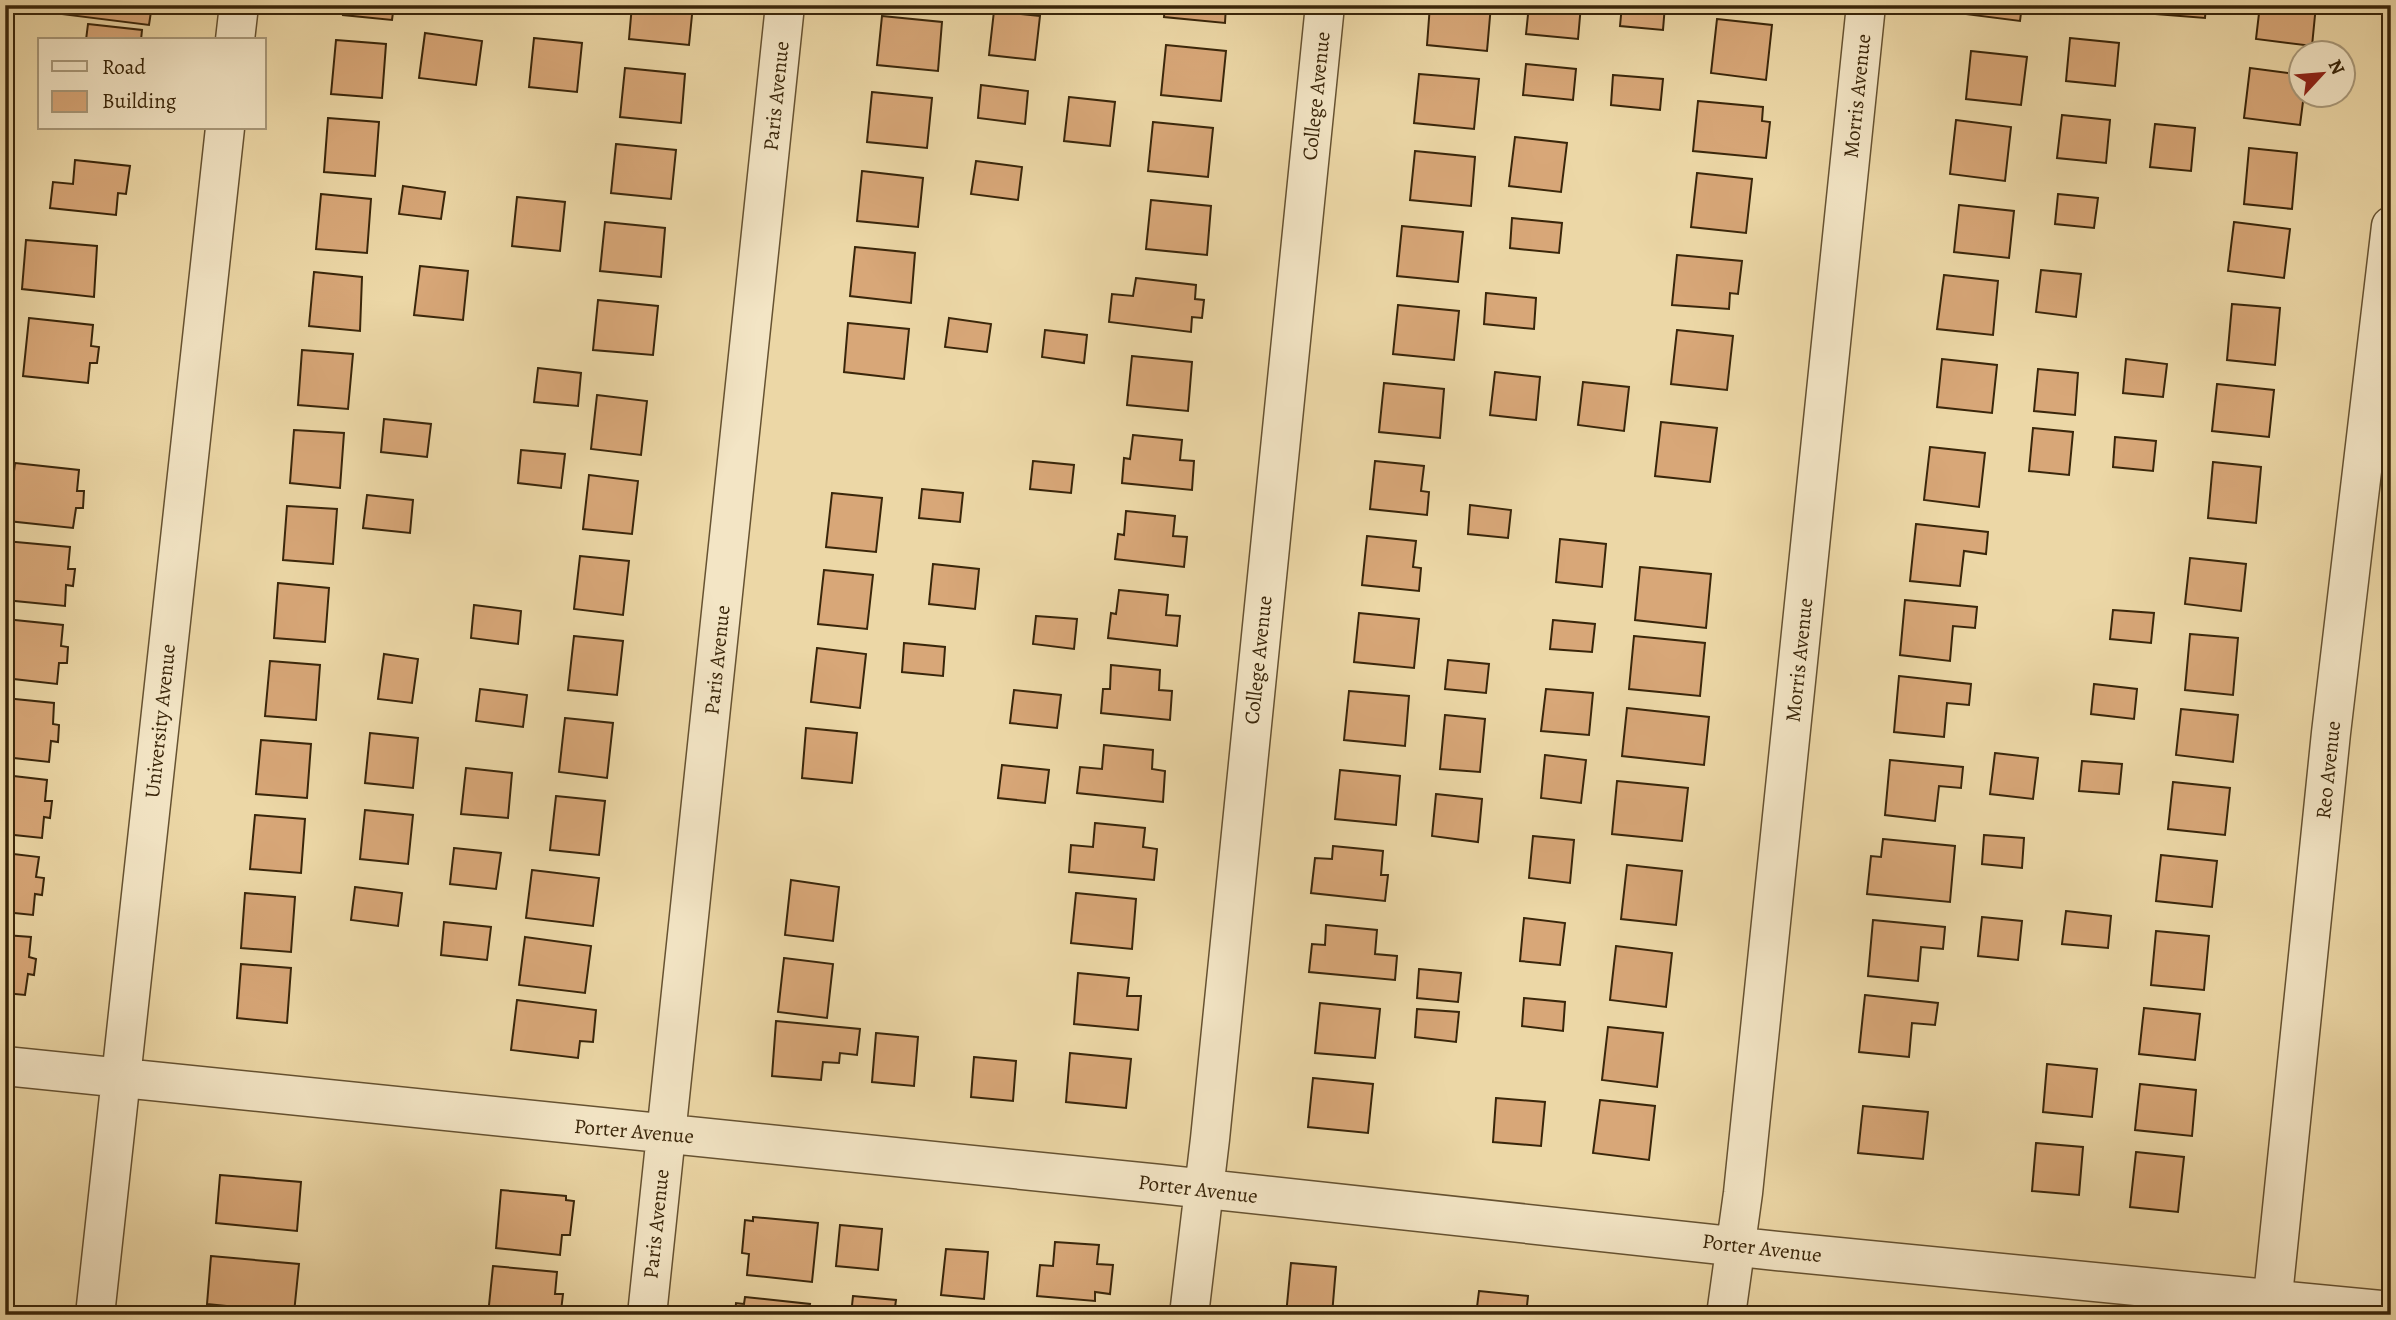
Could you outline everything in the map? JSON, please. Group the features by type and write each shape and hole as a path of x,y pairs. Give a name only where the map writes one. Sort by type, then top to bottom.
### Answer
{"street":[{"path":"235,38 239,5"},
{"name":"Paris Avenue","path":"647,1315 785,5"},
{"name":"College Avenue","path":"1189,1315 1204,1191 1325,5"},
{"name":"Morris Avenue","path":"1726,1315 1745,1180 1866,5"},
{"name":"University Avenue","path":"95,1315 225,130"},
{"name":"Reo Avenue","path":"2272,1307 2330,747 2391,226"},
{"name":"Porter Avenue","path":"5,1066 1734,1246 2272,1307 2391,1311"}],"building":[{"path":"62,5 152,5 149,25 61,14"},
{"path":"344,5 394,5 392,20 343,15"},
{"path":"632,5 693,5 689,45 629,39"},
{"path":"1165,5 1226,5 1225,23 1164,17"},
{"path":"1430,5 1491,5 1487,51 1427,45"},
{"path":"1529,5 1581,5 1578,39 1526,34"},
{"path":"1622,5 1665,5 1663,30 1620,26"},
{"path":"1966,5 2022,5 2020,21 1965,14"},
{"path":"2156,5 2206,5 2205,18 2156,14"},
{"path":"2260,5 2316,5 2313,38 2288,38 2288,43 2256,39"},
{"path":"994,11 1040,16 1035,60 989,55"},
{"path":"882,16 942,22 938,71 877,65"},
{"path":"1717,19 1772,25 1766,80 1711,73"},
{"path":"88,24 142,30 141,38 86,38"},
{"path":"425,33 482,41 476,85 419,78"},
{"path":"534,38 582,43 577,92 529,87"},
{"path":"2070,38 2119,43 2115,86 2066,81"},
{"path":"336,40 386,44 382,98 331,94"},
{"path":"1166,45 1226,51 1221,101 1161,95"},
{"path":"1971,51 2027,57 2021,105 1966,99"},
{"path":"1526,64 1576,69 1573,100 1523,95"},
{"path":"625,68 685,74 681,123 620,117"},
{"path":"2250,68 2288,73 2288,108 2302,108 2300,125 2244,118"},
{"path":"1419,74 1479,79 1474,129 1414,123"},
{"path":"1613,75 1663,79 1660,110 1611,105"},
{"path":"981,85 1028,91 1025,124 978,118"},
{"path":"872,92 932,98 927,148 867,142"},
{"path":"1069,97 1115,102 1110,146 1064,141"},
{"path":"1698,101 1763,107 1762,121 1770,122 1766,158 1693,151"},
{"path":"2062,115 2110,120 2106,163 2057,158"},
{"path":"328,118 379,122 375,176 324,172"},
{"path":"1956,120 2011,127 2005,181 1950,174"},
{"path":"1153,122 1213,128 1208,177 1148,171"},
{"path":"2155,124 2195,128 2191,171 2150,167"},
{"path":"1515,137 1567,143 1561,192 1509,186"},
{"path":"616,144 676,150 671,199 611,193"},
{"path":"2249,148 2297,153 2292,209 2244,204"},
{"path":"1415,151 1475,157 1471,206 1410,200"},
{"path":"75,160 130,166 126,194 118,193 116,215 50,208 53,182 73,184"},
{"path":"976,161 1022,167 1018,200 971,194"},
{"path":"862,171 923,178 918,227 857,221"},
{"path":"1697,173 1752,179 1746,233 1691,227"},
{"path":"403,186 445,192 441,219 399,214"},
{"path":"321,194 371,199 367,253 316,249"},
{"path":"2058,194 2098,198 2094,228 2055,224"},
{"path":"517,197 565,202 560,251 512,246"},
{"path":"1151,200 1211,206 1207,255 1146,249"},
{"path":"1959,205 2014,211 2009,258 1954,252"},
{"path":"1512,218 1562,223 1559,253 1510,248"},
{"path":"605,222 665,228 661,277 600,271"},
{"path":"2234,222 2290,229 2284,278 2228,271"},
{"path":"1402,226 1463,232 1458,282 1397,276"},
{"path":"26,240 97,246 94,297 22,289"},
{"path":"855,247 915,253 911,303 850,296"},
{"path":"1677,255 1742,261 1738,294 1730,293 1729,309 1672,305"},
{"path":"420,266 468,271 463,320 414,315"},
{"path":"2041,270 2081,274 2076,317 2036,312"},
{"path":"314,272 362,277 360,331 309,326"},
{"path":"1944,275 1998,281 1993,335 1937,329"},
{"path":"1136,278 1196,285 1195,299 1204,300 1202,318 1192,317 1191,332 1109,322 1112,294 1133,296"},
{"path":"1486,293 1536,298 1534,329 1484,324"},
{"path":"598,300 658,306 653,355 593,350"},
{"path":"2232,304 2280,308 2275,365 2227,360"},
{"path":"1398,305 1459,311 1454,360 1393,354"},
{"path":"29,318 93,325 91,346 99,347 97,363 90,363 88,383 23,376"},
{"path":"949,318 991,324 987,352 945,347"},
{"path":"848,323 909,329 904,379 844,372"},
{"path":"1045,330 1087,335 1084,363 1042,357"},
{"path":"1677,330 1733,336 1727,390 1671,384"},
{"path":"302,350 353,354 348,409 298,405"},
{"path":"1132,356 1192,362 1188,411 1127,405"},
{"path":"1942,359 1997,365 1992,413 1937,407"},
{"path":"2126,359 2167,364 2163,397 2123,393"},
{"path":"538,368 581,373 578,406 534,402"},
{"path":"2038,369 2078,373 2075,415 2034,411"},
{"path":"1495,372 1540,377 1536,420 1490,415"},
{"path":"1583,382 1629,387 1624,431 1578,425"},
{"path":"1384,383 1444,389 1440,438 1379,432"},
{"path":"2217,384 2274,390 2269,437 2212,431"},
{"path":"597,395 647,401 641,455 591,449"},
{"path":"384,419 431,424 427,457 381,452"},
{"path":"1661,422 1717,428 1710,482 1655,476"},
{"path":"2033,428 2073,432 2069,475 2029,471"},
{"path":"294,430 344,433 340,488 290,483"},
{"path":"1133,435 1182,440 1180,460 1194,461 1192,490 1122,483 1124,458 1130,459"},
{"path":"2115,437 2156,441 2153,471 2113,467"},
{"path":"1930,447 1985,453 1979,507 1924,500"},
{"path":"521,450 565,454 561,488 518,483"},
{"path":"1033,461 1074,465 1071,493 1030,489"},
{"path":"1375,461 1424,466 1421,491 1429,492 1427,515 1370,509"},
{"path":"2213,462 2261,467 2256,523 2208,518"},
{"path":"15,463 79,470 77,491 84,491 83,508 76,508 73,528 8,521"},
{"path":"589,475 638,481 632,534 583,529"},
{"path":"922,489 963,493 960,522 919,518"},
{"path":"832,493 882,498 876,552 826,547"},
{"path":"367,495 413,500 410,533 363,528"},
{"path":"1470,505 1511,510 1508,538 1468,534"},
{"path":"287,506 337,509 333,564 283,560"},
{"path":"1126,511 1175,516 1173,536 1187,537 1184,567 1115,559 1118,534 1124,535"},
{"path":"1916,524 1988,532 1986,554 1964,551 1960,586 1910,581"},
{"path":"1367,536 1416,541 1413,567 1421,568 1419,591 1362,585"},
{"path":"1560,539 1606,544 1602,587 1556,582"},
{"path":"5,541 70,547 68,569 75,569 73,586 66,585 65,606 5,600"},
{"path":"580,556 629,561 623,615 574,609"},
{"path":"2190,558 2246,564 2241,611 2185,604"},
{"path":"933,564 979,569 975,609 929,604"},
{"path":"1640,567 1711,574 1706,628 1635,620"},
{"path":"824,570 873,575 867,629 818,624"},
{"path":"278,583 329,588 325,642 274,638"},
{"path":"1119,590 1168,595 1166,615 1180,616 1177,646 1108,638 1111,613 1116,614"},
{"path":"1905,600 1977,607 1975,628 1953,626 1950,661 1900,655"},
{"path":"474,605 521,611 518,644 471,638"},
{"path":"2113,610 2154,613 2151,643 2110,639"},
{"path":"1359,613 1419,619 1414,668 1354,662"},
{"path":"1036,616 1077,619 1074,649 1033,644"},
{"path":"5,619 63,625 61,646 68,647 67,663 59,663 57,684 5,678"},
{"path":"1553,620 1595,624 1592,652 1550,649"},
{"path":"2190,634 2238,638 2233,695 2185,690"},
{"path":"574,636 623,641 617,695 568,690"},
{"path":"1634,636 1705,643 1700,696 1629,689"},
{"path":"904,643 945,647 943,676 902,672"},
{"path":"817,648 866,654 860,708 811,702"},
{"path":"384,654 418,659 412,703 378,699"},
{"path":"1448,660 1489,664 1486,693 1445,689"},
{"path":"270,661 320,665 316,720 265,716"},
{"path":"1111,665 1160,670 1159,690 1172,691 1170,720 1101,713 1103,689 1110,689"},
{"path":"1899,676 1971,684 1969,705 1947,703 1944,737 1894,732"},
{"path":"2094,684 2137,689 2134,719 2091,714"},
{"path":"480,689 527,695 523,727 476,721"},
{"path":"1546,689 1593,693 1589,735 1541,731"},
{"path":"1014,690 1061,695 1057,728 1010,723"},
{"path":"1349,691 1409,696 1405,746 1344,740"},
{"path":"5,698 54,703 53,724 59,725 58,742 51,741 49,762 5,757"},
{"path":"1627,708 1709,717 1704,765 1622,756"},
{"path":"2181,709 2238,715 2233,762 2176,755"},
{"path":"1445,715 1485,719 1480,772 1440,769"},
{"path":"565,718 613,723 607,778 559,772"},
{"path":"806,728 857,733 852,783 802,778"},
{"path":"370,733 418,738 413,788 365,783"},
{"path":"261,740 311,744 307,798 256,794"},
{"path":"1104,745 1153,750 1152,769 1165,771 1163,802 1077,793 1080,767 1102,769"},
{"path":"1995,753 2038,758 2033,799 1990,794"},
{"path":"1545,755 1586,760 1581,803 1541,798"},
{"path":"1890,760 1963,767 1961,788 1939,786 1935,821 1885,815"},
{"path":"2082,761 2122,764 2119,794 2079,791"},
{"path":"1002,765 1049,770 1045,803 998,798"},
{"path":"466,768 512,773 508,818 461,814"},
{"path":"1340,770 1400,776 1396,825 1335,819"},
{"path":"5,775 47,780 45,801 52,801 50,818 44,817 42,838 5,834"},
{"path":"1617,781 1688,788 1682,841 1612,834"},
{"path":"2173,782 2230,788 2225,835 2168,829"},
{"path":"1436,794 1482,799 1478,842 1432,836"},
{"path":"556,796 605,801 599,855 550,850"},
{"path":"365,810 413,815 408,864 360,859"},
{"path":"255,815 305,819 301,873 250,869"},
{"path":"1095,823 1145,828 1143,847 1157,849 1154,880 1069,872 1071,845 1093,847"},
{"path":"1984,835 2024,838 2022,868 1982,864"},
{"path":"1533,836 1574,840 1570,883 1529,878"},
{"path":"1883,839 1955,846 1950,902 1867,894 1871,856 1881,857"},
{"path":"1333,846 1383,851 1381,875 1388,875 1385,901 1311,893 1315,858 1332,859"},
{"path":"454,848 501,853 496,889 450,884"},
{"path":"5,853 39,857 36,877 44,878 42,895 35,894 33,915 5,912"},
{"path":"2161,855 2217,861 2212,907 2156,901"},
{"path":"1627,865 1682,871 1676,925 1621,919"},
{"path":"532,870 599,878 593,926 526,918"},
{"path":"791,880 839,887 833,941 785,935"},
{"path":"355,887 402,893 398,926 351,920"},
{"path":"245,893 295,897 291,952 241,948"},
{"path":"1076,893 1136,899 1132,949 1071,943"},
{"path":"2066,911 2111,916 2108,948 2062,944"},
{"path":"1982,917 2022,921 2018,960 1978,956"},
{"path":"1524,918 1565,923 1560,965 1520,961"},
{"path":"1873,920 1945,927 1943,949 1921,947 1918,981 1868,976"},
{"path":"444,922 491,927 487,960 441,955"},
{"path":"1326,925 1377,930 1375,954 1397,956 1395,980 1309,972 1312,944 1325,945"},
{"path":"2156,931 2209,936 2204,990 2151,985"},
{"path":"5,935 31,937 29,957 36,959 34,975 28,974 25,995 5,993"},
{"path":"525,937 591,946 585,993 519,985"},
{"path":"1616,946 1672,953 1666,1007 1610,1000"},
{"path":"784,958 833,964 827,1018 778,1012"},
{"path":"241,964 291,968 287,1023 237,1018"},
{"path":"1419,969 1461,973 1458,1002 1417,998"},
{"path":"1078,973 1129,978 1127,996 1141,996 1138,1030 1074,1024"},
{"path":"1865,995 1938,1003 1935,1025 1912,1023 1909,1057 1859,1052"},
{"path":"1524,998 1565,1002 1563,1031 1522,1026"},
{"path":"517,1000 596,1010 593,1042 580,1041 578,1058 511,1050"},
{"path":"1320,1003 1380,1009 1375,1058 1315,1053"},
{"path":"2144,1008 2200,1014 2195,1060 2139,1054"},
{"path":"1417,1009 1459,1012 1456,1042 1415,1037"},
{"path":"776,1021 860,1029 857,1055 840,1053 839,1063 823,1062 821,1080 772,1076"},
{"path":"1608,1027 1663,1033 1657,1087 1602,1080"},
{"path":"876,1033 918,1037 914,1086 872,1082"},
{"path":"1070,1053 1131,1059 1126,1108 1066,1102"},
{"path":"974,1057 1016,1061 1013,1101 971,1097"},
{"path":"2047,1064 2097,1069 2092,1117 2043,1112"},
{"path":"1313,1078 1373,1084 1368,1133 1308,1127"},
{"path":"2140,1084 2196,1090 2192,1136 2135,1130"},
{"path":"1496,1098 1545,1102 1541,1146 1493,1142"},
{"path":"1600,1100 1655,1106 1649,1160 1593,1153"},
{"path":"1863,1106 1928,1112 1923,1159 1858,1153"},
{"path":"2036,1143 2083,1147 2079,1195 2032,1191"},
{"path":"2136,1152 2184,1157 2178,1212 2130,1207"},
{"path":"220,1175 301,1182 297,1231 216,1223"},
{"path":"2391,1182 2391,1237 2383,1236"},
{"path":"501,1190 566,1196 566,1200 574,1201 570,1235 562,1235 560,1255 496,1248"},
{"path":"753,1217 818,1223 812,1282 747,1275 749,1254 742,1253 745,1220 753,1221"},
{"path":"840,1225 882,1229 878,1270 836,1266"},
{"path":"1055,1242 1099,1245 1097,1264 1113,1265 1110,1294 1095,1292 1095,1301 1037,1296 1040,1265 1053,1266"},
{"path":"946,1249 988,1252 984,1299 941,1295"},
{"path":"211,1256 299,1264 294,1313 207,1304"},
{"path":"1291,1263 1336,1267 1332,1315 1286,1315"},
{"path":"493,1266 557,1272 555,1294 563,1294 561,1311 553,1310 553,1315 488,1315"},
{"path":"1479,1291 1528,1296 1526,1315 1476,1315"},
{"path":"853,1296 896,1300 894,1315 851,1315"},
{"path":"745,1297 810,1304 808,1315 735,1315 736,1303 744,1304"}]}
